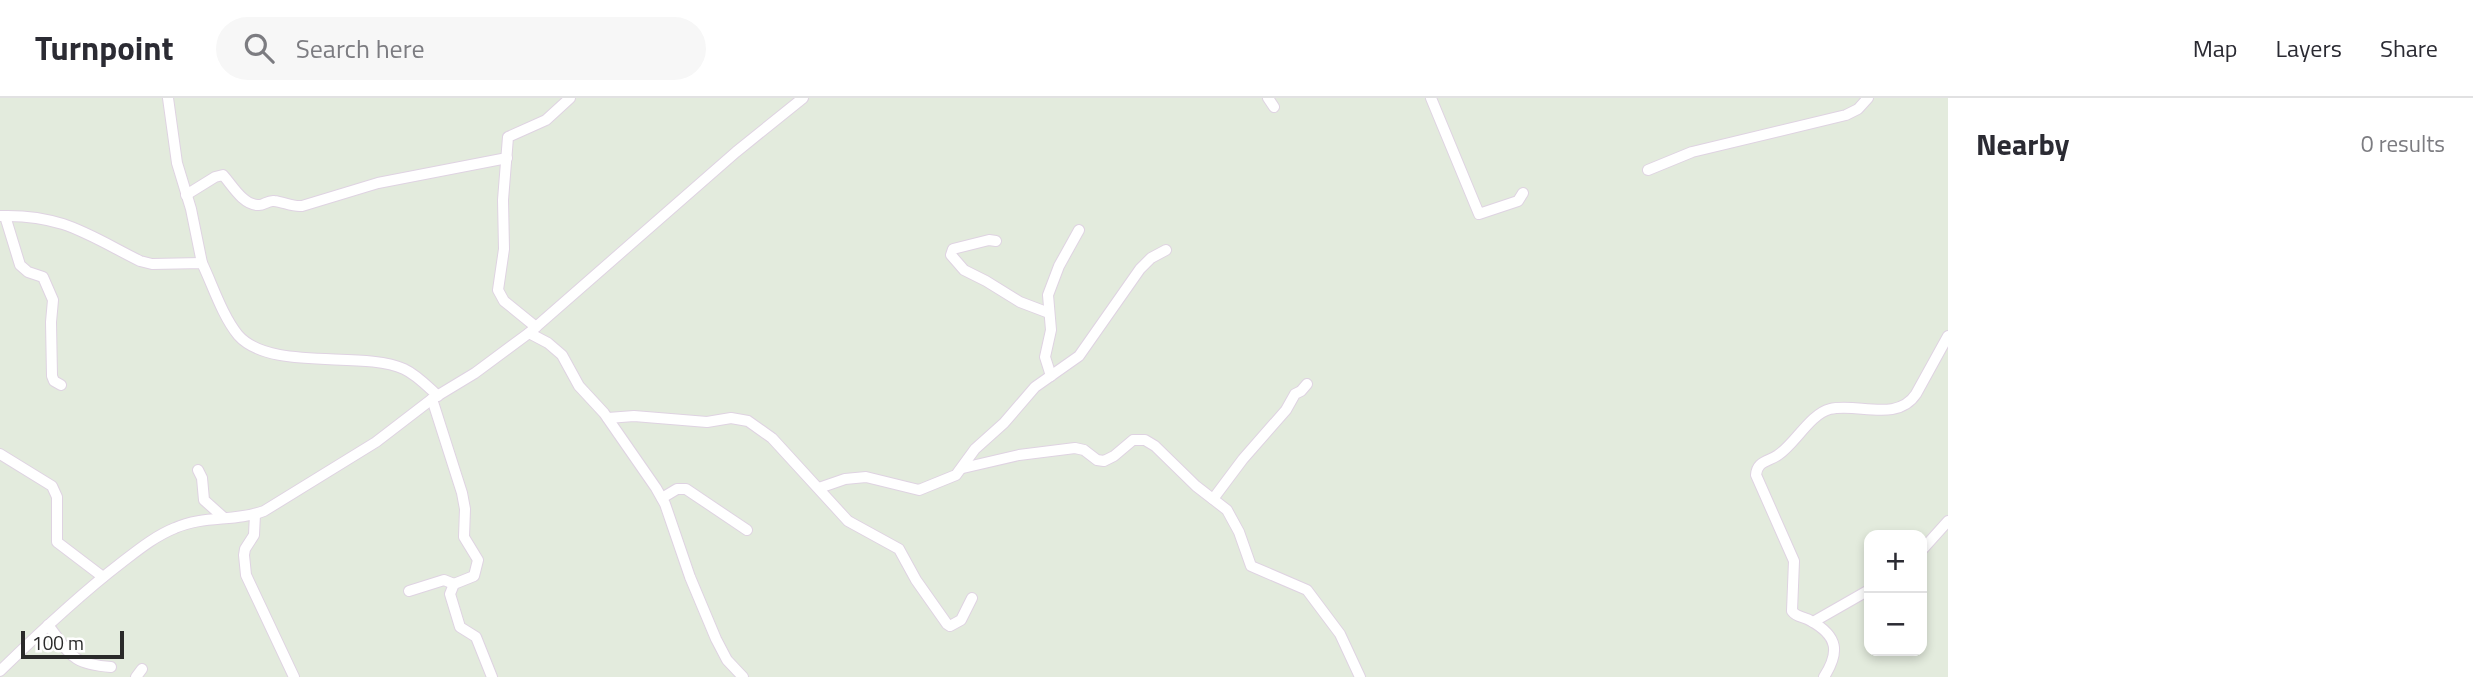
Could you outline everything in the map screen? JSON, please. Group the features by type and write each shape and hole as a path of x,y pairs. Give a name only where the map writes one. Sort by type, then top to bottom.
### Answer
{"street":[{"path":"168,98 177,163 191,209 202,263 240,337 249,344 282,355 395,366 420,379 435,397 462,493 465,509 464,537 478,560 474,576 454,584 444,580 409,591"},
{"path":"570,98 546,120 508,137 503,200 504,249 498,290 504,301 532,330 558,350 579,386 608,418 662,498 690,577 716,639 727,660 743,677"},
{"path":"0,671 48,625 155,538 198,519 254,514 376,442 435,397 475,373 532,330 736,152 803,98"},
{"path":"1430,98 1479,214 1518,201 1523,194"},
{"path":"1648,170 1692,152 1846,115 1858,109 1868,98"},
{"path":"186,195 215,177 223,176 237,192 253,204 260,206 273,201 302,206 379,183 507,158"},
{"path":"61,385 54,381 52,376 51,297 43,277 28,272 20,265 2,216 55,220 152,264 202,263"},
{"path":"1051,376 1045,357 1051,330 1048,295 1059,266 1080,230"},
{"path":"996,242 989,240 953,249 951,255 964,270 1020,302 1049,313"},
{"path":"819,488 845,479 866,477 910,489 923,489 950,479 1035,387 1079,356 1140,269 1151,258 1166,250"},
{"path":"1824,677 1836,648 1826,633 1813,622 1796,616 1792,611 1794,561 1756,475 1757,467 1779,454 1825,410 1849,407 1880,410 1909,401 1916,394 1948,336"},
{"path":"1213,499 1243,459 1286,410 1295,394 1307,384"},
{"path":"608,418 634,416 707,422 738,418 748,421 772,438 840,514 856,527 899,549 923,591 947,624 950,626 961,621 972,598"},
{"path":"963,468 1019,455 1075,448 1104,461 1130,442 1141,439 1155,446 1227,510 1235,522 1251,566 1307,590 1340,634 1360,677"},
{"path":"0,454 49,482 57,497 57,542 103,578"},
{"path":"198,470 202,478 204,500 223,517"},
{"path":"662,498 677,489 686,489 747,530"},
{"path":"254,514 254,535 244,555 246,575 293,677"},
{"path":"1927,544 1948,521"},
{"path":"454,584 450,594 460,627 476,637 492,677"},
{"path":"1813,622 1864,593"},
{"path":"48,625 75,660 87,665 110,667"}]}
